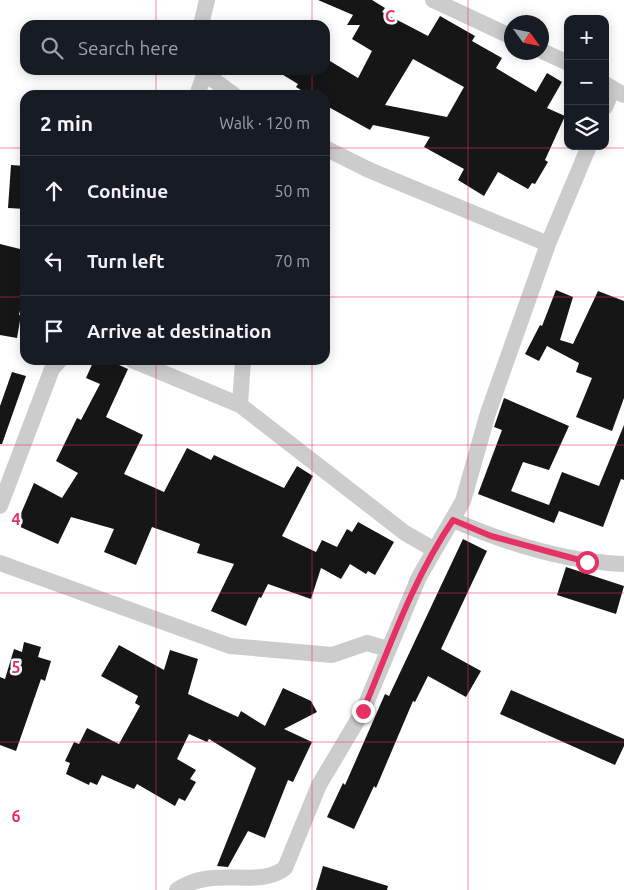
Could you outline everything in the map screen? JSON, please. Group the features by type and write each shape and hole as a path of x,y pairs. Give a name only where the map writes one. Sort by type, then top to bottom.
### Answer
{"street":[{"path":"202,20 207,0"},
{"path":"433,0 504,33"},
{"path":"549,54 564,62"},
{"path":"199,90 205,75"},
{"path":"211,75 215,81 227,90"},
{"path":"606,105 614,90"},
{"path":"330,150 369,170 548,244"},
{"path":"177,890 198,880 216,880 244,887 273,886 285,868 319,785 363,711 388,649 433,549 463,502 488,413 548,244 587,150"},
{"path":"0,506 52,369 56,365"},
{"path":"144,365 240,405 405,533 433,549"},
{"path":"240,405 243,365"},
{"path":"453,520 491,536 527,547 587,562 624,564"},
{"path":"0,563 230,646 332,655 367,642 388,649"}],"building":[{"path":"318,0 372,0 385,8 382,12 428,36 440,16 475,36 472,41 502,58 496,68 536,92 547,73 562,82 547,108 564,116 564,118 545,160 548,162 535,184 532,183 528,189 498,172 484,196 458,180 464,169 424,147 430,137 373,125 370,130 330,108 330,90 301,90 296,87 298,84 283,75 330,75 330,61 358,78 372,51 352,39 360,25 347,25 353,15","holes":["413,59 464,87 447,117 385,105"]},
{"path":"11,165 20,166 20,209 8,208"},
{"path":"0,244 20,249 20,321 17,338 0,335"},
{"path":"556,290 573,297 560,340 573,344 598,291 624,301 624,398 612,431 576,417 592,378 576,372 579,363 547,346 539,361 525,354 540,325 542,326"},
{"path":"92,365 119,365 128,369 106,417 143,435 124,474 164,492 187,448 211,460 214,455 284,488 297,466 313,476 282,536 316,552 322,540 337,547 347,529 352,532 358,522 394,542 375,575 368,571 366,574 350,564 341,579 321,568 311,599 268,584 261,598 259,597 246,626 211,611 234,564 197,553 200,544 152,527 136,565 104,552 114,529 71,517 58,544 16,525 34,483 62,498 78,473 56,461 77,418 81,420 100,384 86,378"},
{"path":"12,372 26,376 2,444 0,444 0,406"},
{"path":"504,398 569,426 549,470 523,462 511,491 549,505 562,472 599,486 624,425 624,480 621,479 603,527 559,511 554,523 478,494 502,430 494,427"},
{"path":"463,539 487,551 441,649 481,671 466,697 428,676 415,702 413,701 376,788 374,786 354,829 327,817 343,783 345,785 385,694 389,696"},
{"path":"566,567 624,586 616,614 557,595"},
{"path":"24,642 41,647 38,657 51,661 45,681 41,679 16,751 0,745 0,677 5,679 14,649 22,652"},
{"path":"119,645 164,670 170,650 198,659 188,694 238,717 241,711 265,726 283,688 311,701 317,712 284,729 312,742 293,782 288,780 265,838 248,831 228,867 217,866 256,768 209,739 207,742 189,734 177,759 196,770 190,779 196,782 185,801 179,798 175,806 137,784 134,789 102,775 97,785 90,782 89,785 66,774 70,763 65,761 74,742 79,744 87,728 119,744 140,706 135,703 138,696 101,676"},
{"path":"511,690 624,739 624,746 615,765 500,714"},
{"path":"323,866 388,886 387,890 316,890"}],"route":[{"path":"363,711 419,577 433,549 453,520 491,536 587,562"}]}
